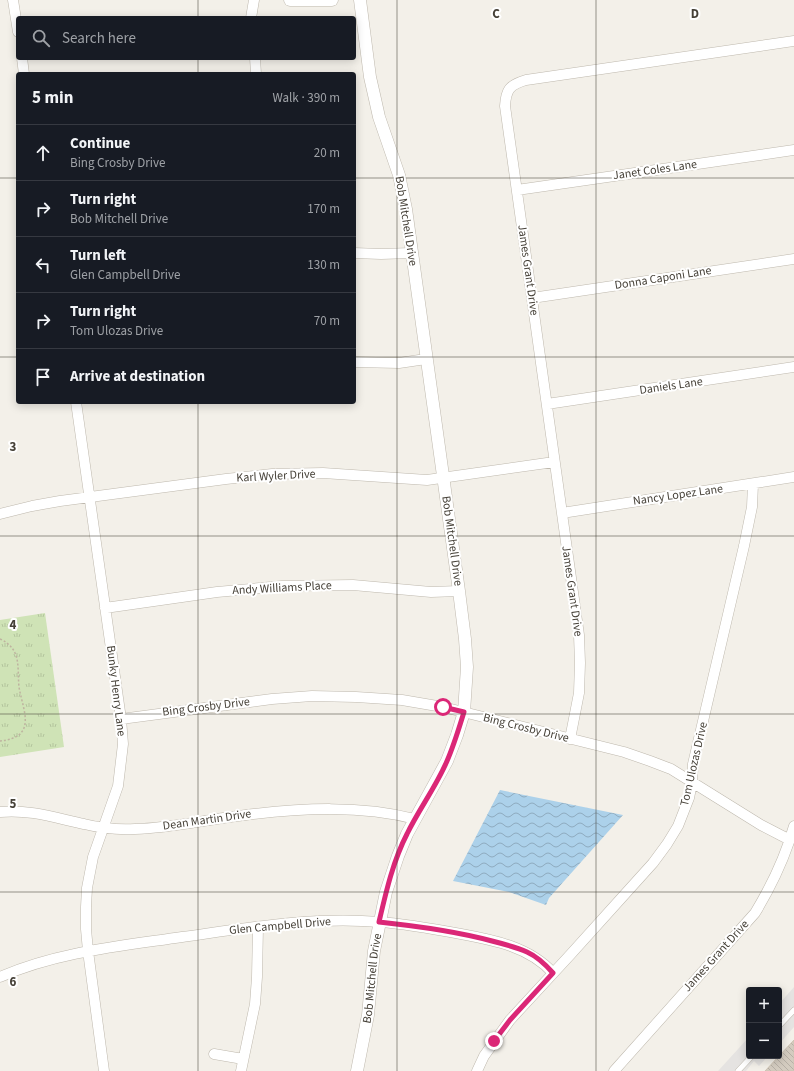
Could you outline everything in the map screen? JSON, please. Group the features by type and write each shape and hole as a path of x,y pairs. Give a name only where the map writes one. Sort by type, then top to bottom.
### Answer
{"street":[{"path":"13,0 16,19"},
{"path":"251,16 254,0"},
{"path":"290,0 332,0"},
{"name":"Bob Mitchell Drive","path":"357,1071 368,1015 374,951 386,892 407,834 447,761 457,735 464,712 467,667 459,591 406,209 399,175 379,117 375,99 360,0"},
{"name":"James Grant Drive","path":"570,739 579,693 579,634 505,106 506,94 514,84 526,80 794,41"},
{"path":"22,60 24,72"},
{"path":"255,60 256,72"},
{"name":"Janet Coles Lane","path":"517,190 794,150"},
{"path":"356,253 411,253"},
{"name":"Donna Caponi Lane","path":"532,298 794,258"},
{"path":"356,362 399,363 426,359"},
{"name":"Daniels Lane","path":"547,404 794,367"},
{"name":"Bunky Henry Lane","path":"76,404 121,718 123,744 118,786 113,804 103,827 93,857 87,888 86,929 88,951 104,1071"},
{"name":"Karl Wyler Drive","path":"0,514 32,506 90,496 226,478 272,474 323,473 427,480 554,462"},
{"name":"Nancy Lopez Lane","path":"562,512 794,477"},
{"name":"Tom Ulozas Drive","path":"476,1071 484,1056 502,1030 653,863 678,826 692,783 693,764 744,546 752,507 753,484"},
{"name":"Andy Williams Place","path":"105,608 217,592 282,586 353,586 431,592 459,591"},
{"name":"Bing Crosby Drive","path":"121,718 272,699 312,696 402,700 443,707 624,752 671,769 761,825 790,840"},
{"name":"Dean Martin Drive","path":"0,812 43,814 81,824 103,827 142,828 246,815 337,809 391,813 416,819"},
{"name":"James Grant Drive","path":"614,1071 755,913 780,867 794,826"},
{"name":"Glen Campbell Drive","path":"0,977 56,958 88,951 287,923 337,921 379,922 429,928 475,936 528,952 539,959 553,973"},
{"path":"241,1071 255,1004 258,977 258,927"},
{"path":"214,1054 243,1059"}],"lane":[{"path":"782,1023 794,1010"},
{"path":"738,1071 749,1059"}],"path":[{"path":"0,639 11,647 17,658 19,687 26,714 23,726 17,736 9,740 0,741"}],"green space":[{"path":"45,613 64,747 0,757 0,620"}],"shaded area":[{"path":"794,987 794,1027 782,1041 782,1023 782,1001"},
{"path":"746,1040 746,1059 765,1059 759,1066 754,1061 746,1071 718,1071"}],"water":[{"path":"500,790 623,815 549,898 546,905 509,892 453,881"}],"building":[{"path":"794,1040 794,1071 765,1071 776,1059 782,1059 782,1053"}],"route":[{"path":"443,707 464,712 457,735 440,777 407,834 398,856 386,892 379,922 429,928 475,936 528,952 548,967 553,973 540,989 510,1020 494,1041"}]}
